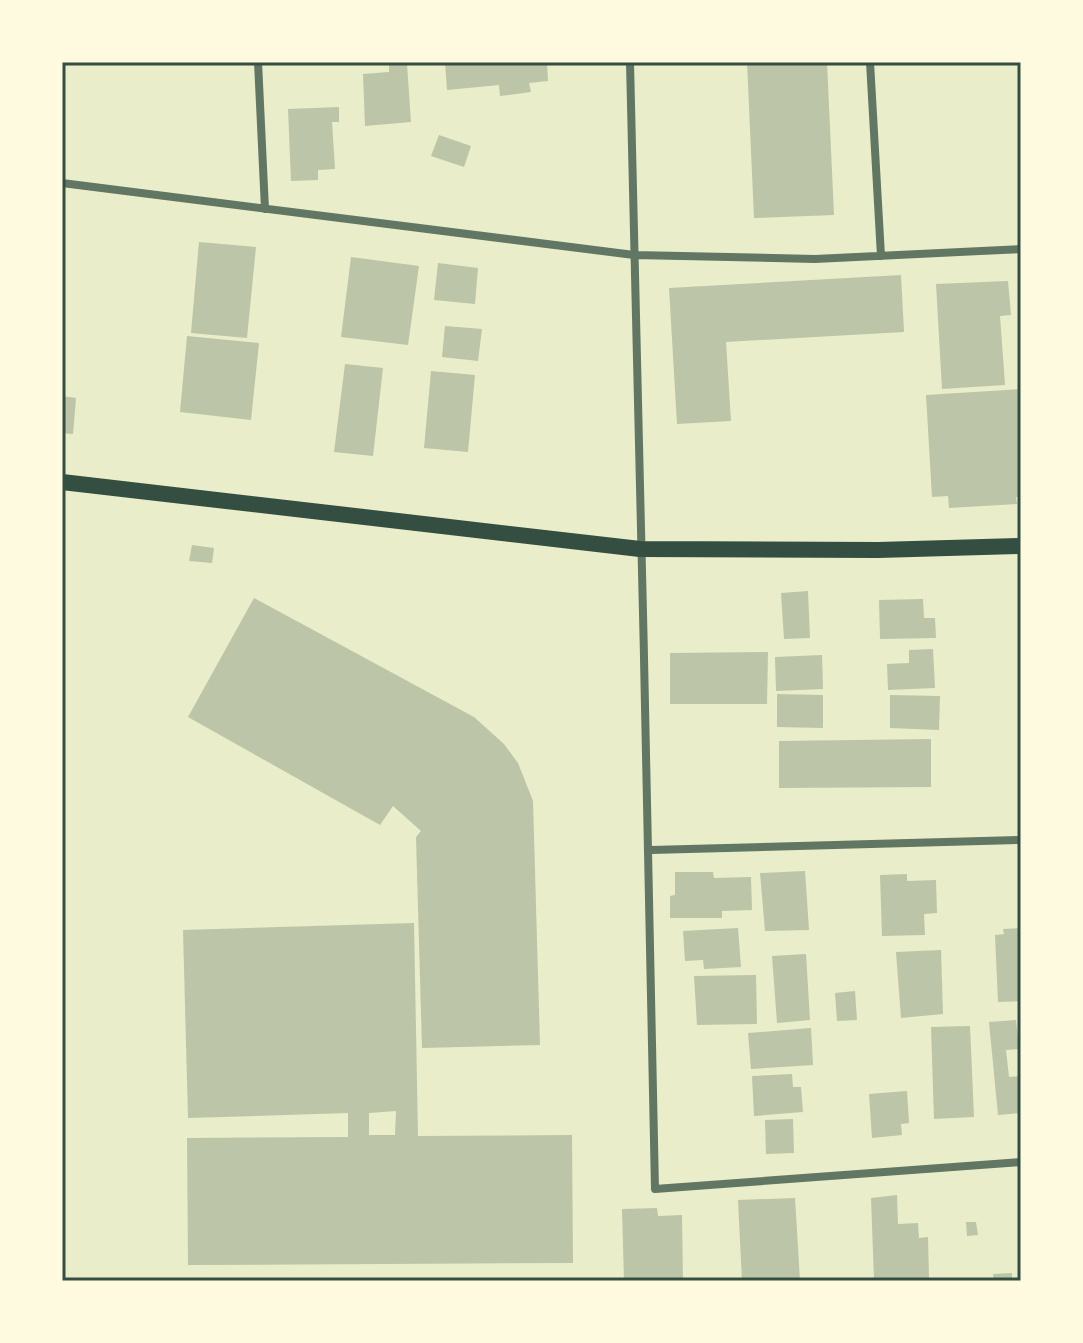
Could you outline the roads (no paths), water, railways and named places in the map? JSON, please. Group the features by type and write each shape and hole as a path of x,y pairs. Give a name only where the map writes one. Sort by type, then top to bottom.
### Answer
{"main road":[{"path":"62,482 640,549 878,550 1021,546"}],"street":[{"path":"258,62 265,209"},
{"path":"630,62 640,549 651,850 655,1189 1021,1162"},
{"path":"870,62 881,256"},
{"path":"62,183 634,255 815,259 1021,249"},
{"path":"651,850 1021,840"}]}
